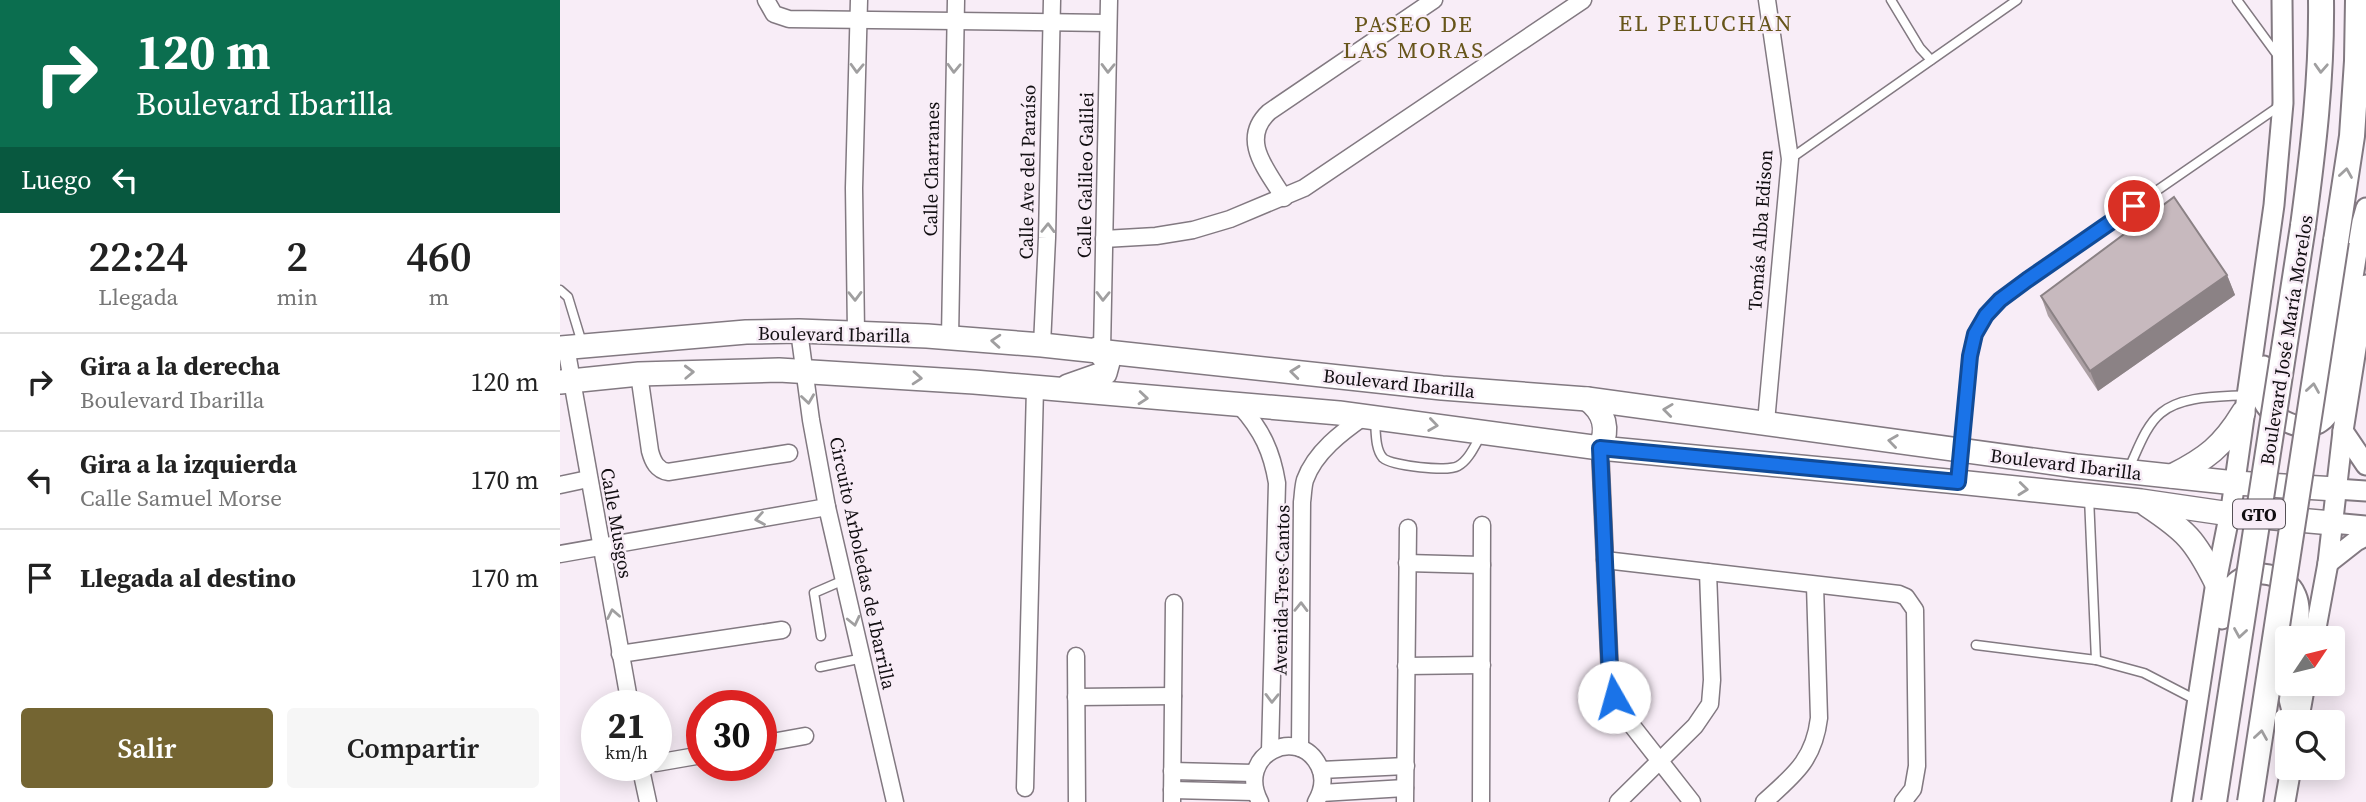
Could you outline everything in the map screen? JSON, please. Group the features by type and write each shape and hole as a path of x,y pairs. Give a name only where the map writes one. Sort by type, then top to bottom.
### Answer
{"main road":[{"name":"Boulevard José María Morelos","path":"2214,802 2303,226 2319,105 2321,0"},
{"name":"Boulevard José María Morelos","path":"2250,802 2352,136 2358,0"},
{"name":"Boulevard Ibarilla","path":"569,347 746,332 799,331 856,332 1042,345 1442,388 1587,399 1961,451 2127,471 2235,483 2336,489"},
{"path":"1045,389 1105,373 1108,362 1100,350"},
{"name":"Boulevard Ibarilla","path":"566,381 639,374 804,370 974,382 1339,413 1600,448 1958,482 2141,501 2230,514 2332,523"},
{"path":"1339,413 1344,395 1353,388 1417,393 1442,388"},
{"path":"1587,399 1597,406 1603,416 1605,436 1600,448"},
{"path":"2172,476 2208,456 2227,439 2245,404"},
{"path":"2141,501 2185,532 2196,545 2216,582"}],"street":[{"path":"766,0 777,17 789,19 1108,23"},
{"path":"856,332 854,188 859,0"},
{"name":"Calle Charranes","path":"950,338 956,0"},
{"name":"Calle Ave del Paraíso","path":"1042,345 1052,0"},
{"name":"Calle Galileo Galilei","path":"1100,350 1108,0"},
{"path":"1284,198 1259,156 1255,133 1260,121 1269,112 1434,0"},
{"path":"1104,239 1156,236 1193,230 1284,198 1333,171 1583,0"},
{"name":"Tomás Alba Edison","path":"1766,422 1790,159 1767,0"},
{"path":"2182,802 2216,582 2235,483 2274,205 2283,103 2282,0"},
{"path":"2278,157 2285,186 2284,218 2260,391 2270,411 2286,422 2312,426 2323,421 2331,411 2366,208"},
{"path":"2316,626 2328,563 2343,431 2363,329 2366,285"},
{"name":"Circuito Arboledas de Ibarrilla","path":"799,331 827,507 895,802"},
{"name":"Calle Musgos","path":"569,347 566,381 588,479 626,690"},
{"path":"639,374 650,451 662,471 789,453"},
{"path":"1025,788 1045,389"},
{"name":"Avenida Tres Cantos","path":"1240,406 1255,422 1266,441 1277,483 1270,751"},
{"name":"Avenida Tres Cantos","path":"1300,748 1302,502 1305,481 1330,444 1370,417"},
{"path":"2343,431 2366,465"},
{"path":"1600,448 1610,676 1614,697 1623,714 1692,802"},
{"path":"560,485 588,479"},
{"path":"2336,489 2366,491"},
{"path":"560,554 827,507"},
{"path":"2332,523 2366,526"},
{"path":"1481,802 1482,524"},
{"path":"1174,603 1172,796 1257,797 1254,773 1263,756 1280,747 1300,748 1317,761 1321,770 1318,797 1405,795 1408,528"},
{"path":"2328,563 2366,536"},
{"path":"1605,560 1899,594 1906,597 1915,610 1917,766 1913,789 1903,802"},
{"path":"1408,564 1482,565"},
{"path":"1618,802 1695,726 1710,704 1712,680 1708,572"},
{"path":"2199,697 2213,665 2226,597 2233,584 2244,577 2260,573 2282,580 2292,589 2299,605 2297,626"},
{"path":"1764,802 1795,775 1816,740 1819,718 1815,585"},
{"path":"620,654 782,630"},
{"path":"1076,656 1077,802"},
{"path":"1406,666 1482,665"},
{"path":"1076,698 1173,696"},
{"path":"777,741 805,736"},
{"path":"1321,770 1406,766"},
{"path":"1172,771 1254,773"},
{"path":"2285,802 2289,780"},
{"path":"647,781 648,802"}],"lane":[{"path":"1891,0 1920,48 1931,60"},
{"path":"1790,159 2017,0"},
{"path":"2237,0 2284,64"},
{"path":"1958,482 1970,356 1975,334 1986,315 2000,300 2027,280 2283,103"},
{"path":"560,289 568,298 569,347"},
{"path":"2127,471 2161,412 2177,404 2245,404"},
{"path":"1370,417 1380,452 1385,460 1394,463 1447,470 1458,467 1466,460 1483,432"},
{"path":"2089,497 2096,660"},
{"path":"821,636 814,593 844,580"},
{"path":"1976,645 2096,660 2144,673 2199,697"},
{"path":"820,667 863,658"}],"building":[{"path":"2174,197 2227,275 2090,371 2041,296"}],"district":[{"name":"EL PELUCHAN","path":"1706,23"},
{"name":"PASEO DE LAS MORAS","path":"1414,37"}],"route":[{"path":"1614,697 1610,676 1600,448 1958,482 1970,356 1975,334 1986,315 2000,300 2027,280 2134,206"}]}
